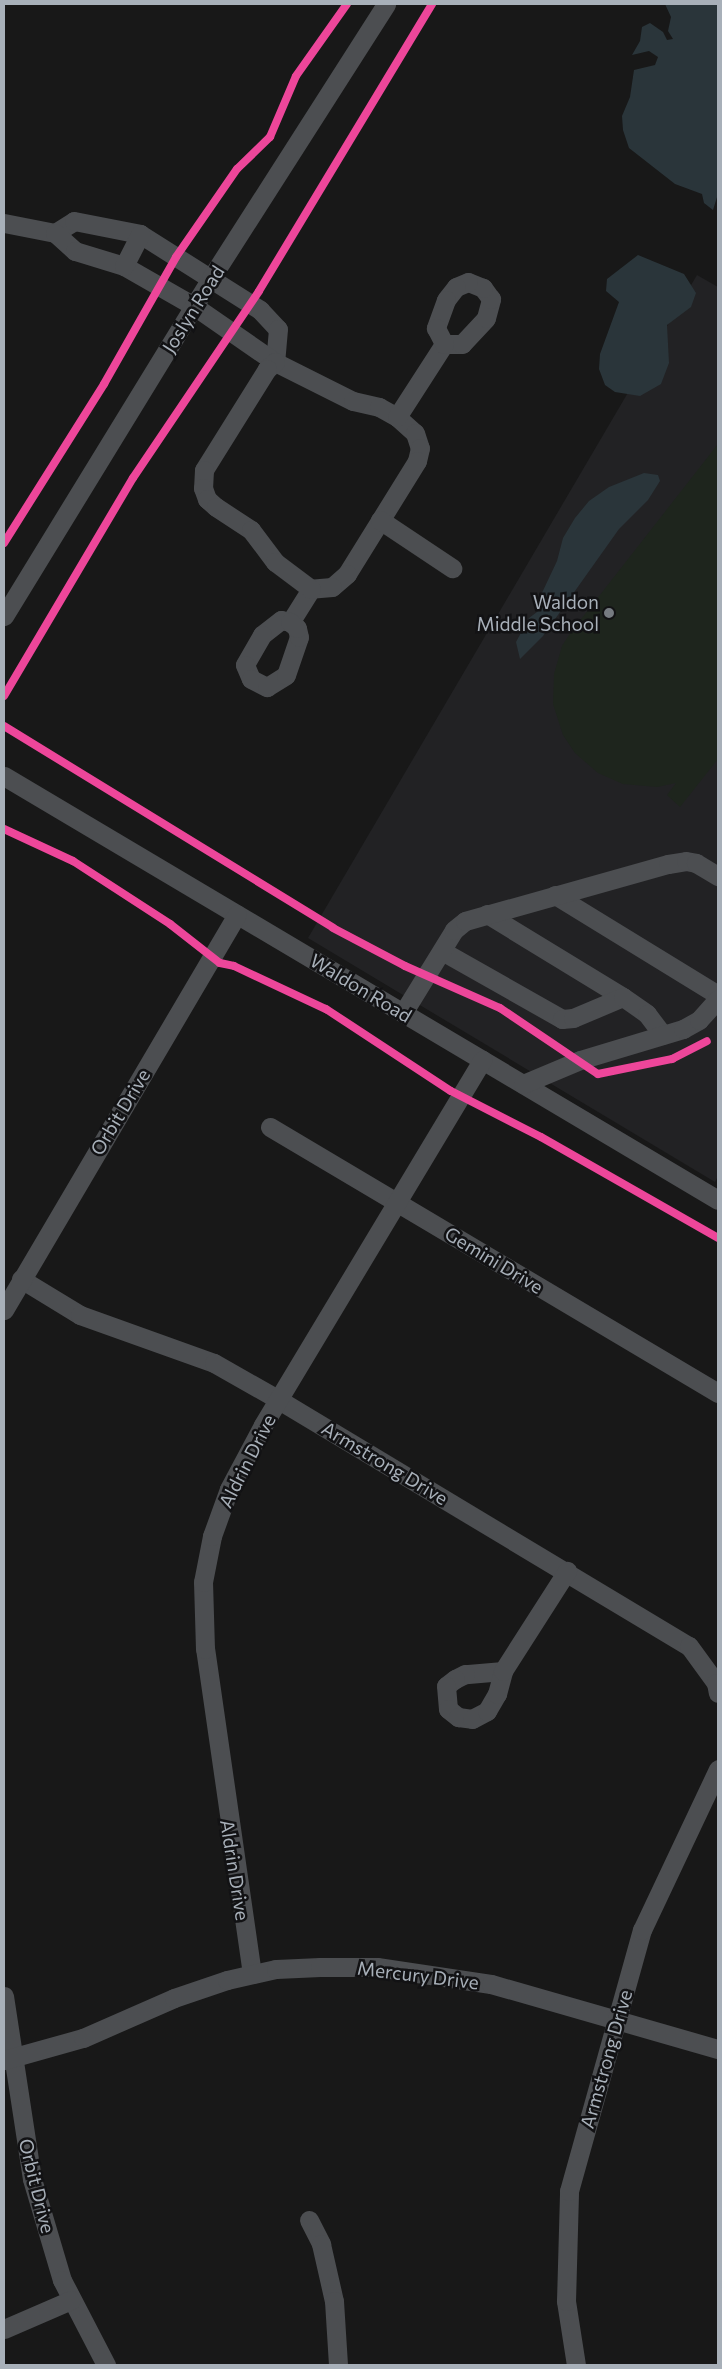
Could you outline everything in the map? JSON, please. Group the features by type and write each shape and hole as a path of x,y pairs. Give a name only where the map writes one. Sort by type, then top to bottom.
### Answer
{"street":[{"name":"Joslyn Road","path":"4,616 211,278 386,4"},
{"path":"4,223 55,233 76,251 124,266 194,306 275,362 352,401 379,407 397,417 414,433 420,454 339,582 324,590 311,589 275,562 251,530 212,503 203,488 204,470 267,369 275,362 278,329 260,310 140,234 74,221 55,233"},
{"path":"124,266 140,234"},
{"path":"397,417 444,344"},
{"path":"380,520 452,568"},
{"path":"290,622 311,589"},
{"name":"Waldon Road","path":"4,776 718,1200"},
{"path":"403,1013 454,930 465,921 555,895 686,861 718,876"},
{"path":"555,895 718,995"},
{"path":"487,914 623,996 647,1014 664,1036"},
{"name":"Orbit Drive","path":"4,1310 237,915"},
{"path":"442,951 562,1018 573,1018 623,996"},
{"path":"523,1084 580,1060 664,1036 699,1020 718,999"},
{"name":"Aldrin Drive","path":"252,1974 205,1649 203,1582 212,1536 229,1489 482,1060"},
{"name":"Gemini Drive","path":"270,1126 718,1393"},
{"name":"Armstrong Drive","path":"21,1279 80,1315 214,1363 280,1400 689,1646 716,1683 718,1693"},
{"path":"503,1671 567,1571"},
{"name":"Armstrong Drive","path":"576,2365 566,2301 569,2191 642,1930 718,1769"},
{"name":"Mercury Drive","path":"8,2059 82,2038 174,1998 252,1974 276,1969 377,1967 491,1984 718,2049"},
{"name":"Orbit Drive","path":"4,1996 8,2059 32,2179 71,2300 106,2365"},
{"path":"309,2220 321,2244 334,2301 338,2365"},
{"path":"4,2329 71,2300"}],"shaded area":[{"path":"665,4 718,4 718,194 713,210 704,203 702,194 675,184 629,148 623,130 622,116 630,97 634,70 655,65 658,57 649,51 632,55 640,41 642,27 650,23 663,32 667,40 673,39 668,31 671,17"},
{"path":"638,255 684,274 696,293 691,307 667,325 669,363 661,384 640,396 615,392 605,385 599,369 600,354 619,302 606,291 607,279"},
{"name":"Waldon Middle School","path":"697,275 718,287 718,1176 715,1182 308,938"},
{"path":"718,444 718,759 680,807 667,795 676,783 657,787 623,784 598,773 575,753 563,735 553,704 554,674 562,646 571,632"},
{"path":"644,473 658,475 660,481 648,500 619,529 543,636 520,659 516,642 529,618 541,609 540,597 557,561 563,538 575,518 589,501 609,487"}],"cycle path":[{"path":"4,543 104,384 176,257 237,169 270,137 296,76 347,4"},
{"path":"4,696 133,478 259,291 432,4"},
{"path":"4,726 333,928 405,966 500,1008 598,1074 672,1059 707,1041"},
{"path":"4,829 73,861 170,924 220,963 234,966 326,1009 451,1091 541,1137 718,1238"}],"place":[{"name":"Waldon Middle School","path":"609,613"}]}
